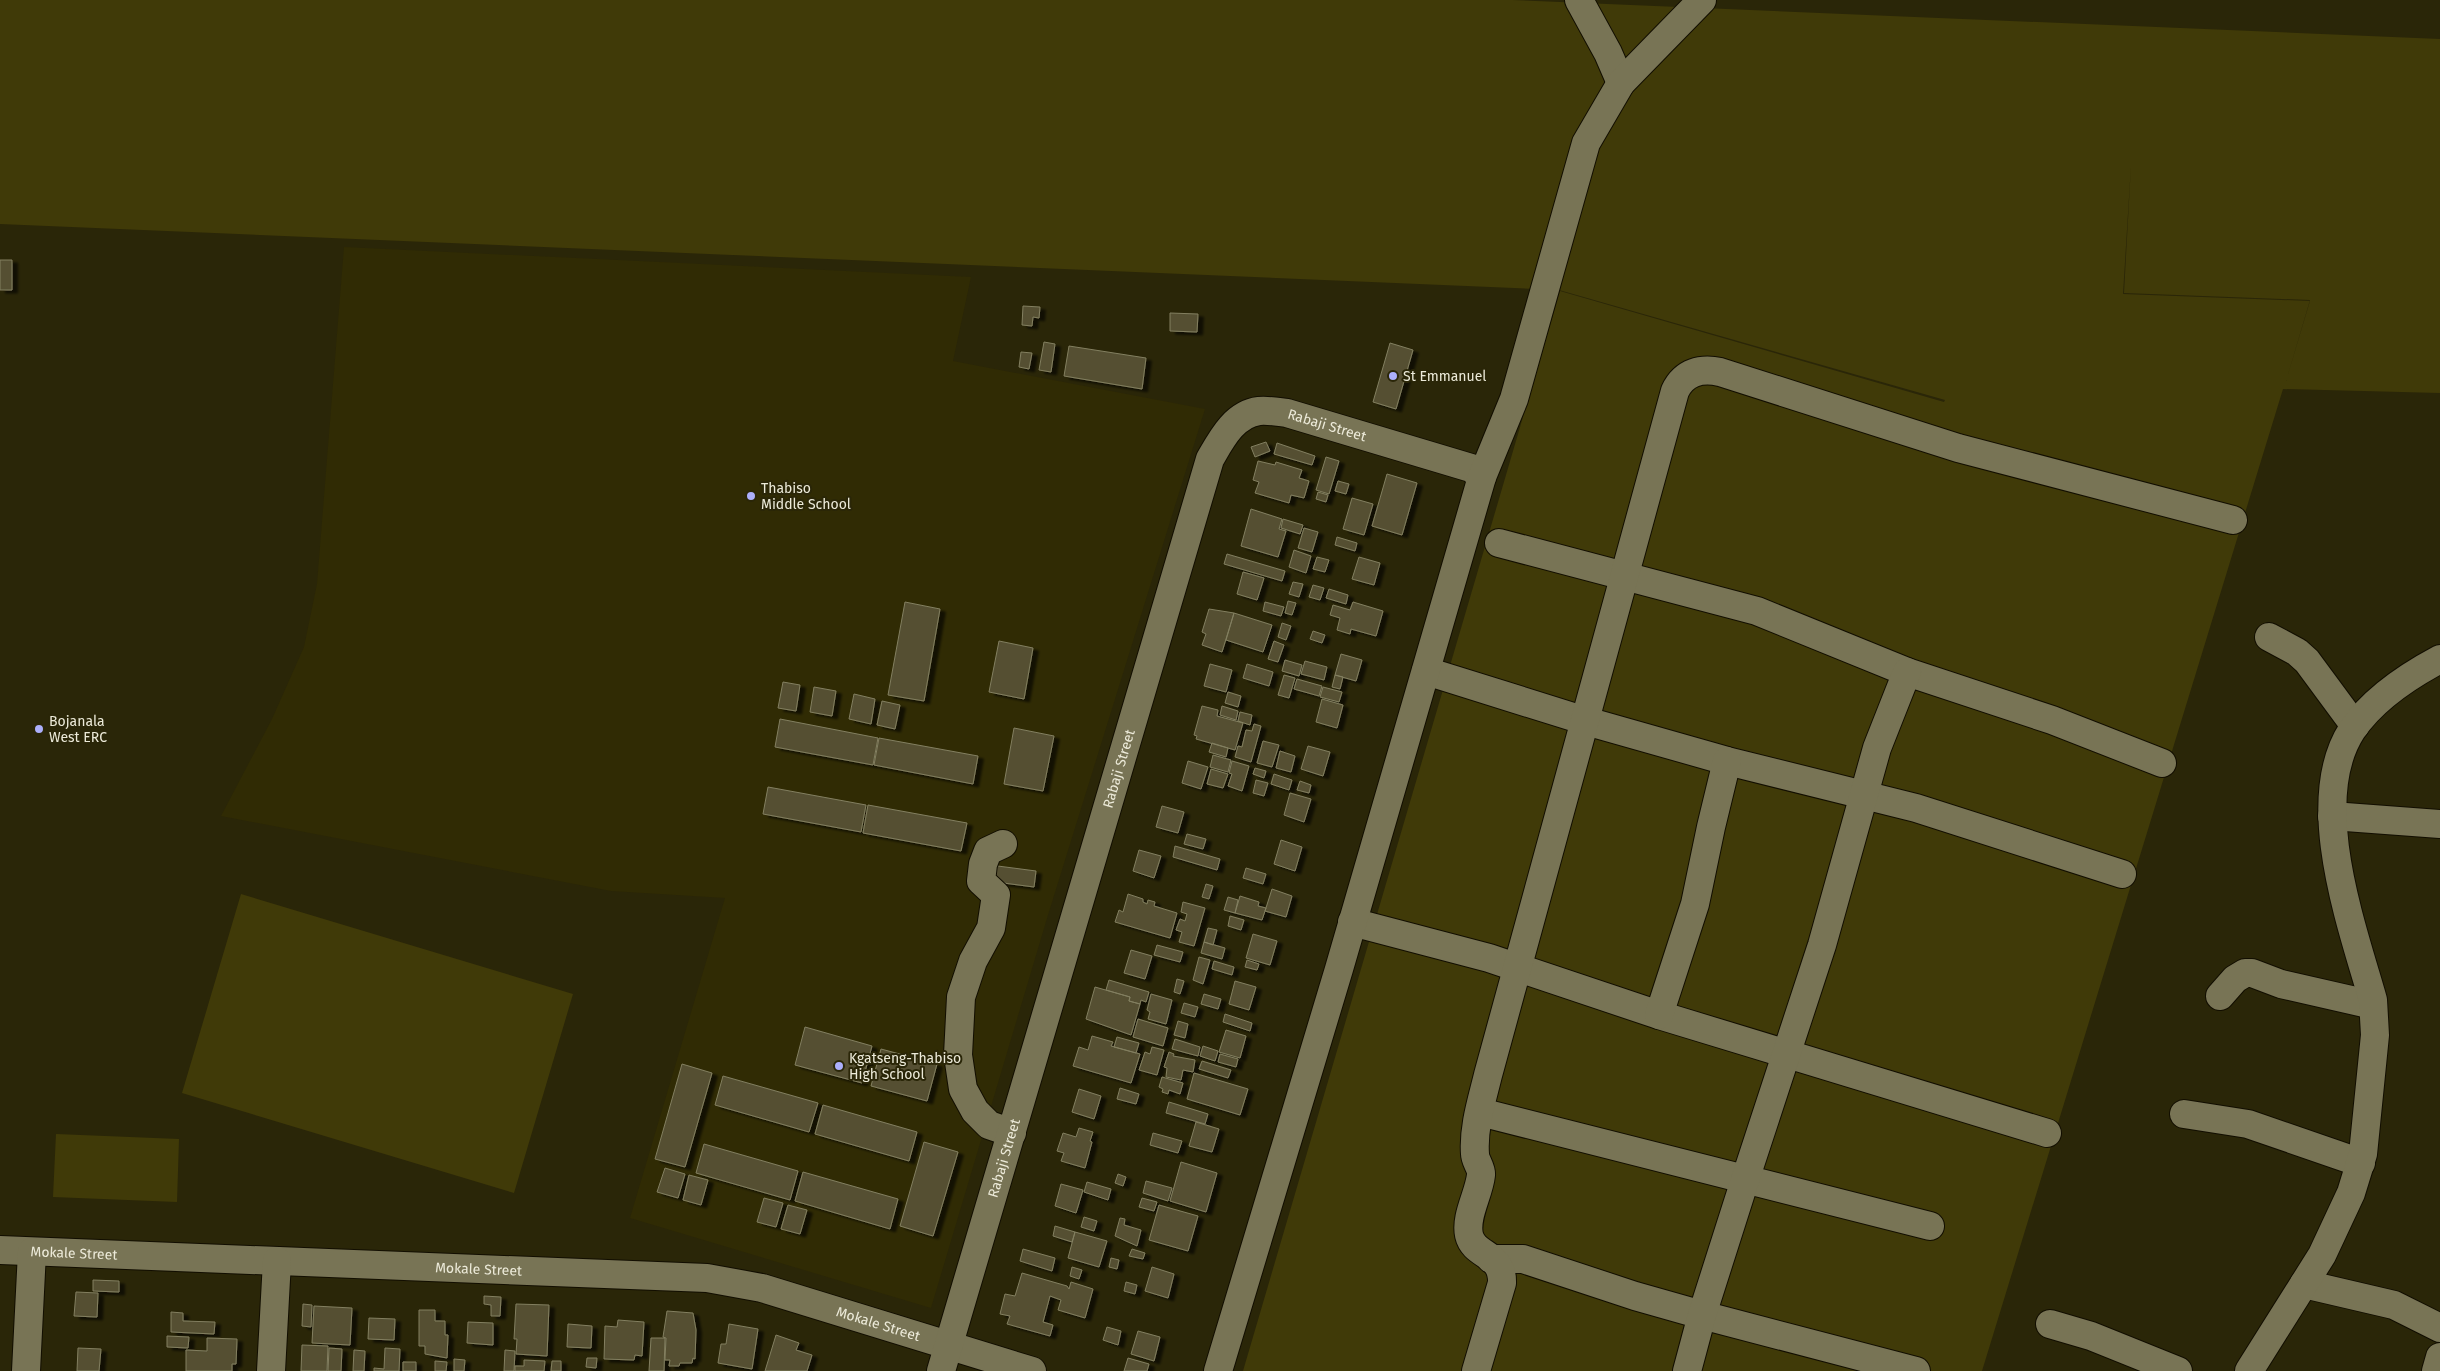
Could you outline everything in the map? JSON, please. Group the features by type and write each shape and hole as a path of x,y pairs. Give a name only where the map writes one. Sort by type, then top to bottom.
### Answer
{"street":[{"path":"1579,0 1608,52 1621,83"},
{"path":"1218,1371 1482,477 1514,399 1586,143 1621,83 1702,0"},
{"path":"1476,1371 1502,1283 1502,1272 1474,1244 1468,1231 1482,1173 1475,1156 1475,1132 1675,391 1683,378 1691,373 1710,370 1958,448 2233,520"},
{"name":"Rabaji Street","path":"945,1358 1210,460 1221,440 1232,425 1245,416 1258,411 1287,413 1471,468 1482,477"},
{"path":"1499,543 1625,578 1757,611 1907,672 2052,720 2162,763"},
{"path":"2269,637 2297,652 2307,661 2355,726"},
{"path":"2249,1371 2322,1255 2351,1193 2361,1163 2376,1035 2373,1005 2339,877 2332,816 2342,753 2355,726 2364,715 2406,678 2440,659"},
{"path":"1426,671 1586,721 1727,760 1916,808 2122,874"},
{"path":"1688,1371 1702,1315 1822,945 1877,748 1907,672"},
{"path":"1659,1015 1696,904 1711,826 1727,760"},
{"path":"2332,816 2440,824"},
{"path":"1003,844 988,851 983,864 981,880 996,895 991,928 974,961 961,997 958,1055 963,1090 975,1111 989,1125 1012,1133"},
{"path":"1352,922 1518,968 1659,1015 2047,1133"},
{"path":"2220,996 2235,980 2245,973 2252,973 2281,984 2373,1005"},
{"path":"1480,1112 1930,1226"},
{"path":"2184,1114 2248,1124 2361,1163"},
{"name":"Mokale Street","path":"0,1250 706,1278 762,1288 945,1358 1032,1371"},
{"path":"26,1371 32,1252"},
{"path":"1491,1259 1524,1259 1635,1296 1916,1371"},
{"path":"271,1371 277,1261"},
{"path":"2304,1284 2394,1305 2440,1328"},
{"path":"2050,1324 2092,1336 2178,1371"},
{"path":"2436,1371 2440,1357"}],"shaded area":[{"path":"0,0 1512,0 2440,39 2440,393 2283,389 1982,1371 1243,1371 1560,291 1944,402 1945,400 1559,290 0,224","holes":["2131,165 2124,293 2310,301 2123,294"]},
{"name":"Thabiso Middle School","path":"344,247 971,277 953,361 1205,409 1048,915 931,1308 630,1218 725,898 611,891 221,816 272,719 304,647 317,584"},
{"path":"241,894 573,994 514,1193 182,1093"},
{"path":"56,1134 179,1139 177,1202 53,1197"}],"building":[{"path":"0,260 12,260 12,290 0,290"},
{"path":"1023,306 1040,307 1039,318 1033,317 1032,326 1022,325"},
{"path":"1170,313 1198,314 1197,332 1170,331"},
{"path":"1044,342 1055,344 1051,372 1039,370"},
{"name":"St Emmanuel","path":"1390,343 1413,350 1396,409 1373,402"},
{"path":"1069,346 1146,358 1142,389 1064,376"},
{"path":"1021,352 1032,353 1029,369 1019,367"},
{"path":"1266,442 1270,451 1255,457 1251,447"},
{"path":"1277,443 1315,456 1312,465 1274,454"},
{"path":"1326,457 1339,461 1329,494 1316,490"},
{"path":"1258,461 1275,465 1276,462 1302,470 1299,478 1309,481 1304,498 1291,495 1289,503 1255,493 1259,482 1253,480"},
{"path":"1387,474 1417,483 1402,535 1372,526"},
{"path":"1338,481 1349,484 1346,494 1335,491"},
{"path":"1318,492 1328,495 1326,502 1316,499"},
{"path":"1352,498 1373,504 1364,535 1343,529"},
{"path":"1251,509 1282,519 1279,529 1286,531 1278,557 1241,546"},
{"path":"1283,519 1303,525 1300,534 1281,528"},
{"path":"1304,528 1318,532 1312,552 1298,548"},
{"path":"1337,537 1357,543 1355,551 1335,545"},
{"path":"1294,550 1311,556 1306,573 1289,567"},
{"path":"1227,554 1285,571 1282,581 1224,564"},
{"path":"1317,557 1329,560 1325,572 1313,569"},
{"path":"1359,557 1380,563 1374,585 1352,579"},
{"path":"1243,572 1264,578 1257,600 1237,594"},
{"path":"1293,582 1303,584 1299,597 1289,594"},
{"path":"1313,585 1324,588 1320,600 1309,597"},
{"path":"1329,589 1348,595 1346,604 1326,598"},
{"path":"1288,601 1296,603 1292,615 1285,613"},
{"path":"905,602 940,609 924,701 888,695"},
{"path":"1265,602 1284,607 1281,616 1263,611"},
{"path":"1353,602 1383,611 1376,636 1351,629 1350,634 1337,630 1340,618 1330,615 1333,605 1350,610"},
{"path":"1209,609 1234,613 1222,652 1202,645 1206,634 1202,632"},
{"path":"1234,613 1272,625 1263,652 1226,640"},
{"path":"1282,623 1291,626 1286,640 1278,637"},
{"path":"1313,631 1325,635 1322,643 1310,639"},
{"path":"999,641 1033,648 1024,699 989,692"},
{"path":"1274,641 1284,645 1278,662 1268,659"},
{"path":"1341,654 1362,660 1356,681 1335,675"},
{"path":"1285,660 1302,665 1299,676 1282,671"},
{"path":"1305,661 1327,667 1324,680 1301,674"},
{"path":"1210,664 1232,670 1226,692 1204,686"},
{"path":"1247,664 1273,672 1269,686 1243,678"},
{"path":"1284,675 1295,678 1289,698 1278,695"},
{"path":"1335,675 1343,677 1340,689 1332,687"},
{"path":"1297,679 1322,686 1319,696 1294,689"},
{"path":"783,682 800,685 796,711 778,708"},
{"path":"814,687 836,691 832,716 810,712"},
{"path":"1323,687 1342,692 1339,702 1320,697"},
{"path":"1228,692 1241,696 1238,707 1225,703"},
{"path":"854,694 875,699 871,724 849,719"},
{"path":"1322,699 1343,705 1337,728 1316,722"},
{"path":"882,701 900,705 895,729 877,725"},
{"path":"1202,706 1218,710 1217,716 1243,723 1235,750 1196,739 1197,736 1194,735"},
{"path":"1222,706 1238,711 1236,720 1220,715"},
{"path":"1240,712 1252,715 1250,725 1238,721"},
{"path":"780,719 878,738 873,765 775,747"},
{"path":"1254,724 1261,726 1251,762 1235,757 1238,746 1242,747 1246,730 1252,731"},
{"path":"1014,728 1054,736 1043,791 1004,784"},
{"path":"879,738 978,756 973,784 874,765"},
{"path":"1263,741 1279,745 1272,767 1257,763"},
{"path":"1212,743 1228,748 1226,757 1209,752"},
{"path":"1308,746 1330,752 1323,776 1301,769"},
{"path":"1280,751 1295,756 1291,772 1276,768"},
{"path":"1213,755 1231,760 1228,772 1210,767"},
{"path":"1188,761 1208,767 1201,789 1182,783"},
{"path":"1232,761 1249,766 1242,791 1228,786 1232,774 1229,773"},
{"path":"1255,768 1266,771 1264,778 1253,774"},
{"path":"1211,769 1228,774 1223,788 1207,784"},
{"path":"1274,774 1292,780 1289,790 1271,784"},
{"path":"1256,780 1268,783 1264,796 1253,793"},
{"path":"1300,781 1311,785 1309,793 1297,790"},
{"path":"768,787 866,805 861,832 763,814"},
{"path":"1290,793 1311,799 1304,822 1284,815"},
{"path":"868,805 967,823 961,851 863,833"},
{"path":"1162,806 1184,812 1178,833 1156,827"},
{"path":"1187,834 1206,839 1203,849 1184,844"},
{"path":"1281,840 1302,847 1295,871 1274,864"},
{"path":"1175,846 1220,859 1217,870 1173,857"},
{"path":"1139,850 1161,856 1154,878 1133,871"},
{"path":"990,865 1036,871 1034,887 988,881"},
{"path":"1246,868 1266,874 1263,884 1243,878"},
{"path":"1206,884 1213,886 1209,899 1202,897"},
{"path":"1272,889 1292,896 1286,917 1265,911"},
{"path":"1128,894 1143,899 1143,902 1147,904 1148,900 1155,902 1154,906 1177,913 1170,938 1115,922 1119,910 1123,912"},
{"path":"1240,896 1259,902 1258,906 1266,908 1262,920 1235,913"},
{"path":"1228,897 1238,900 1235,913 1224,910"},
{"path":"1183,902 1205,908 1194,946 1179,942 1182,932 1176,930 1180,919 1185,921 1187,914 1181,912"},
{"path":"1230,916 1244,920 1241,930 1228,926"},
{"path":"1208,928 1217,930 1213,945 1204,942"},
{"path":"1253,934 1277,941 1270,965 1246,958"},
{"path":"1204,942 1225,948 1222,959 1201,953"},
{"path":"1157,945 1183,952 1180,962 1154,955"},
{"path":"1131,950 1152,956 1145,979 1124,973"},
{"path":"1199,957 1210,960 1203,984 1193,980"},
{"path":"1247,960 1259,964 1257,970 1245,967"},
{"path":"1214,961 1234,967 1232,975 1212,969"},
{"path":"1177,979 1184,981 1180,994 1174,992"},
{"path":"1109,980 1149,992 1146,1002 1141,1000 1140,1004 1129,1001 1130,997 1106,990"},
{"path":"1235,981 1256,987 1249,1010 1229,1004"},
{"path":"1095,987 1130,997 1129,1001 1140,1004 1131,1035 1086,1019"},
{"path":"1151,994 1172,1000 1166,1024 1148,1019 1150,1012 1147,1010"},
{"path":"1204,994 1221,999 1218,1009 1201,1004"},
{"path":"1184,1003 1198,1007 1195,1017 1181,1013"},
{"path":"1225,1014 1252,1023 1250,1031 1223,1022"},
{"path":"1138,1019 1168,1028 1163,1046 1133,1037"},
{"path":"1178,1021 1188,1024 1185,1038 1174,1035"},
{"path":"805,1027 872,1046 862,1083 795,1065"},
{"path":"1226,1030 1246,1036 1240,1058 1219,1052"},
{"path":"1092,1036 1113,1042 1111,1046 1140,1054 1131,1083 1073,1066 1079,1047 1088,1050"},
{"path":"1117,1037 1139,1043 1136,1053 1114,1047"},
{"path":"1175,1039 1200,1047 1198,1056 1172,1049"},
{"path":"1203,1046 1218,1051 1215,1061 1200,1056"},
{"path":"1152,1047 1164,1050 1157,1075 1139,1070 1145,1052 1150,1054"},
{"path":"881,1049 937,1064 927,1101 871,1086"},
{"path":"1169,1052 1174,1054 1173,1056 1195,1060 1193,1072 1183,1070 1181,1080 1166,1077 1167,1068 1164,1067"},
{"path":"1220,1054 1238,1059 1236,1067 1218,1062"},
{"path":"1202,1061 1231,1070 1228,1078 1199,1069"},
{"path":"682,1064 712,1073 685,1167 655,1159"},
{"path":"1194,1073 1248,1089 1240,1115 1187,1099"},
{"path":"723,1076 818,1103 809,1132 715,1105"},
{"path":"1162,1077 1183,1083 1180,1094 1169,1090 1168,1094 1162,1092 1163,1089 1159,1087"},
{"path":"1120,1088 1139,1094 1136,1104 1117,1099"},
{"path":"1079,1089 1101,1096 1094,1119 1072,1112"},
{"path":"1169,1102 1208,1114 1205,1124 1166,1113"},
{"path":"823,1105 917,1132 909,1161 815,1134"},
{"path":"1196,1122 1219,1129 1212,1152 1189,1146"},
{"path":"1079,1128 1093,1132 1085,1168 1061,1161 1064,1153 1057,1151 1063,1133 1076,1137"},
{"path":"1153,1133 1182,1141 1178,1153 1150,1145"},
{"path":"924,1142 958,1152 933,1236 900,1226"},
{"path":"704,1144 798,1171 790,1200 696,1173"},
{"path":"1181,1162 1217,1173 1206,1212 1170,1201"},
{"path":"665,1168 685,1174 678,1198 657,1192"},
{"path":"803,1172 898,1199 890,1229 795,1201"},
{"path":"1118,1174 1126,1177 1123,1186 1115,1183"},
{"path":"689,1175 708,1180 701,1205 683,1200"},
{"path":"1146,1181 1172,1188 1168,1201 1143,1193"},
{"path":"1087,1182 1111,1189 1108,1200 1084,1192"},
{"path":"1061,1184 1083,1190 1076,1213 1055,1206"},
{"path":"764,1198 783,1203 776,1227 757,1222"},
{"path":"1142,1198 1157,1202 1154,1211 1139,1207"},
{"path":"788,1205 807,1210 800,1234 781,1229"},
{"path":"1159,1205 1198,1216 1188,1251 1149,1240"},
{"path":"1084,1217 1097,1221 1094,1231 1081,1227"},
{"path":"1120,1218 1125,1219 1124,1225 1141,1230 1137,1246 1115,1236"},
{"path":"1055,1226 1075,1232 1072,1242 1053,1236"},
{"path":"1075,1232 1107,1241 1099,1267 1068,1258"},
{"path":"1023,1249 1055,1258 1052,1271 1020,1261"},
{"path":"1132,1249 1145,1253 1143,1259 1129,1256"},
{"path":"1111,1258 1119,1260 1117,1269 1109,1267"},
{"path":"1072,1267 1082,1270 1079,1279 1070,1276"},
{"path":"1152,1267 1174,1274 1168,1298 1145,1291"},
{"path":"1022,1273 1067,1286 1069,1289 1071,1282 1093,1289 1085,1318 1058,1310 1061,1300 1050,1296 1043,1322 1053,1325 1050,1336 1007,1324 1010,1316 1000,1314 1005,1294 1015,1296"},
{"path":"93,1280 119,1281 119,1292 93,1291"},
{"path":"1126,1282 1137,1285 1135,1294 1124,1291"},
{"path":"76,1292 98,1293 97,1317 74,1316"},
{"path":"484,1296 501,1297 500,1316 491,1316 491,1305 484,1304"},
{"path":"303,1304 312,1305 311,1327 302,1326"},
{"path":"516,1304 549,1305 547,1356 516,1354 517,1339 514,1339"},
{"path":"314,1306 352,1308 350,1345 312,1343"},
{"path":"419,1310 435,1310 435,1321 445,1321 445,1335 448,1335 447,1358 425,1354 425,1346 419,1346"},
{"path":"667,1311 693,1313 696,1330 695,1359 693,1358 692,1363 680,1363 679,1366 669,1366 670,1360 665,1360 666,1338 663,1337"},
{"path":"171,1312 183,1313 183,1321 215,1322 214,1334 171,1332"},
{"path":"369,1318 395,1319 394,1340 368,1339"},
{"path":"618,1320 644,1322 642,1356 635,1355 634,1360 604,1359 605,1326 617,1327"},
{"path":"468,1322 493,1323 493,1345 467,1343"},
{"path":"568,1324 592,1326 591,1348 567,1347"},
{"path":"729,1324 758,1329 752,1369 718,1363 721,1344 726,1344"},
{"path":"1107,1327 1121,1331 1118,1345 1103,1340"},
{"path":"1138,1331 1160,1337 1154,1361 1131,1354"},
{"path":"776,1335 799,1343 796,1350 812,1355 807,1371 765,1371"},
{"path":"167,1336 189,1337 188,1348 167,1347"},
{"path":"207,1338 237,1339 236,1364 232,1364 232,1371 186,1371 186,1350 207,1351"},
{"path":"651,1338 665,1338 664,1371 649,1371"},
{"path":"302,1345 328,1346 327,1371 301,1371"},
{"path":"78,1348 101,1349 99,1371 77,1371"},
{"path":"329,1348 342,1349 341,1371 328,1371"},
{"path":"385,1348 400,1349 399,1371 374,1371 374,1368 384,1369"},
{"path":"354,1350 365,1351 364,1371 353,1371"},
{"path":"505,1350 515,1351 514,1371 504,1371"},
{"path":"587,1358 597,1358 596,1368 586,1367"},
{"path":"1128,1358 1149,1364 1147,1371 1124,1371"},
{"path":"454,1359 465,1360 464,1371 454,1371"},
{"path":"524,1360 545,1361 544,1371 515,1371 515,1366 524,1366"},
{"path":"435,1361 447,1362 446,1371 435,1371"},
{"path":"552,1361 561,1361 561,1371 551,1371"},
{"path":"403,1362 416,1362 416,1371 403,1371"}],"place":[{"name":"St Emmanuel","path":"1393,376"},
{"name":"Thabiso Middle School","path":"751,496"},
{"name":"Bojanala West ERC","path":"39,729"},
{"name":"Kgatseng-Thabiso High School","path":"839,1066"}]}
